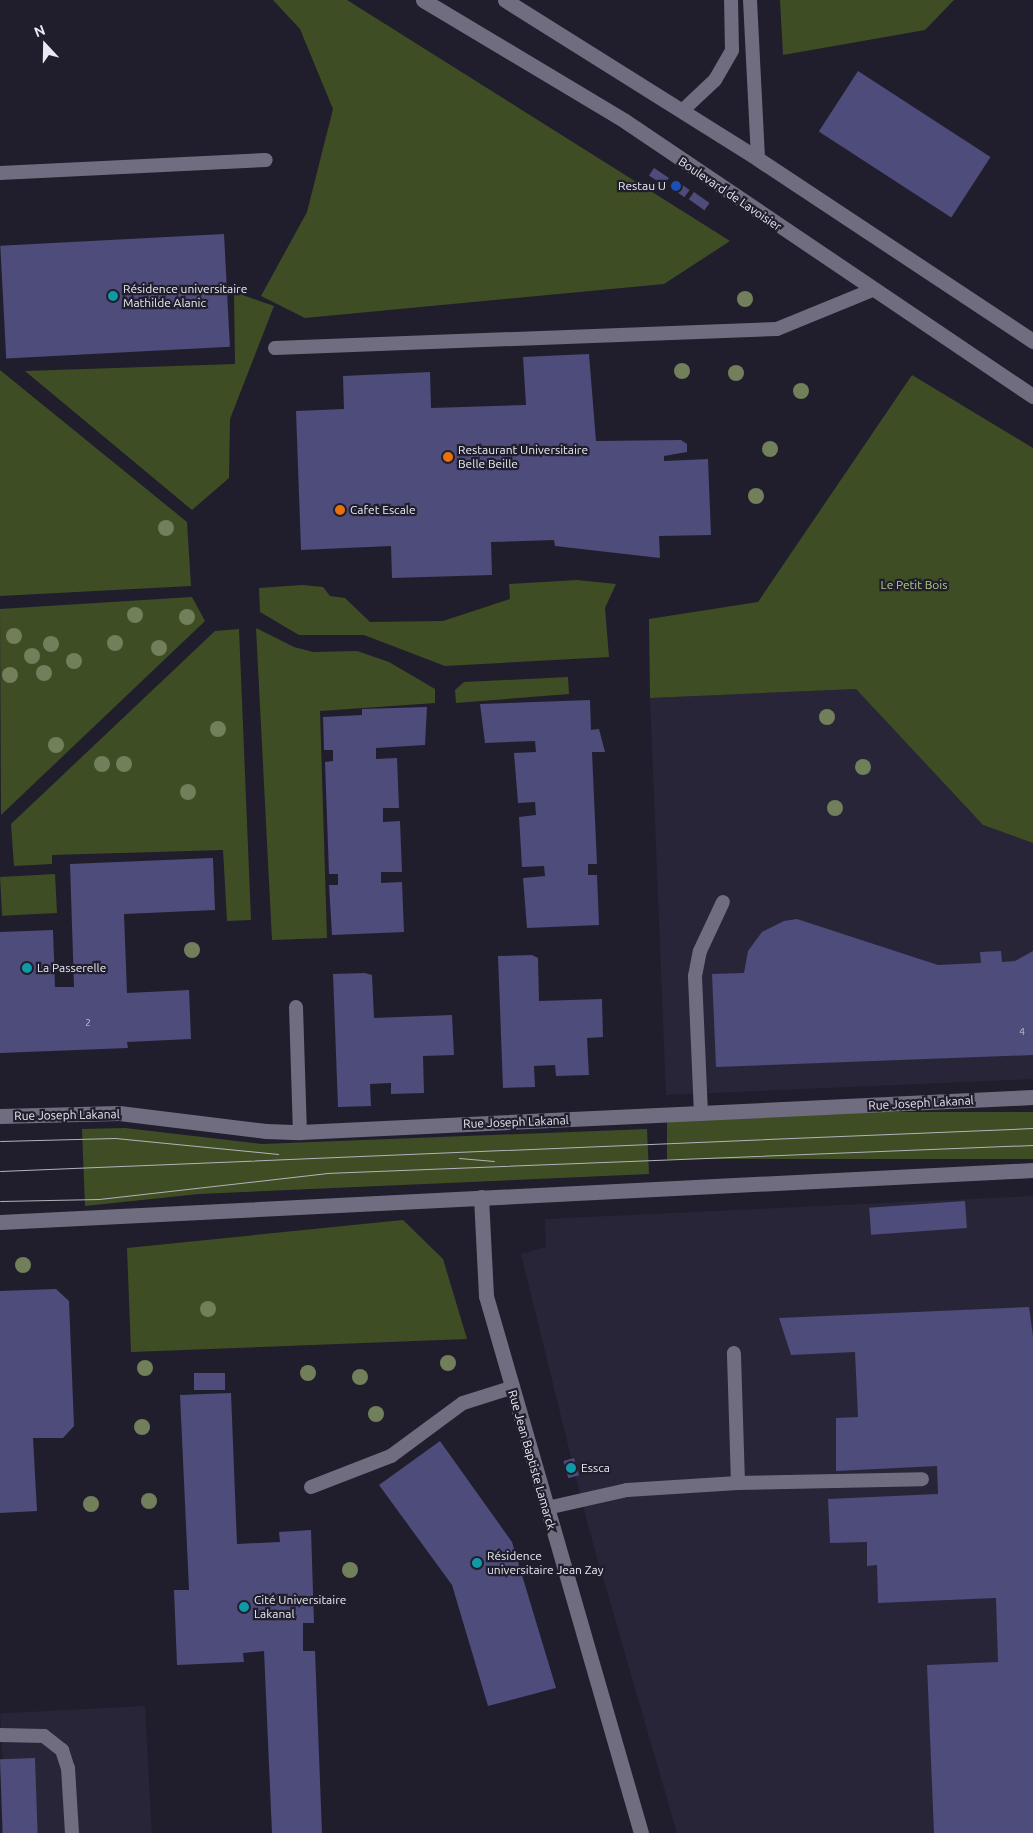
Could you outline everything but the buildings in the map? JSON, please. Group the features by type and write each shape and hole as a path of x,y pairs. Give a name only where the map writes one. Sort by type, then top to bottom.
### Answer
{"street":[{"name":"Boulevard de Lavoisier","path":"422,0 625,120 872,290 1033,396"},
{"path":"505,0 758,159 1033,341"},
{"name":"Rue Joseph Lakanal","path":"0,1116 119,1112 266,1132 300,1132 1033,1097"},
{"path":"0,1222 1033,1170"},
{"name":"Rue Jean Baptiste Lamarck","path":"481,1197 486,1296 641,1833"}],"lane":[{"path":"682,111 715,80 732,50 731,0"},
{"path":"750,0 758,159"},
{"path":"0,174 266,160"},
{"path":"275,348 777,329 872,290"},
{"path":"701,1114 695,976 700,951 723,902"},
{"path":"296,1007 300,1132"},
{"path":"734,1353 738,1483"},
{"path":"311,1487 356,1473 391,1456 463,1403 511,1388"},
{"path":"547,1508 627,1490 738,1483 922,1479"},
{"path":"0,1735 44,1736 62,1750 68,1768 72,1833"}],"shaded area":[{"path":"856,689 983,825 1033,843 1033,1079 666,1095 650,698"},
{"path":"1033,1196 1033,1833 677,1833 588,1526 521,1254 546,1247 545,1219"},
{"path":"145,1706 152,1833 6,1833 0,1714"}],"green space":[{"path":"273,0 347,0 730,241 664,284 305,318 261,296 307,212 333,109 300,29"},
{"path":"780,0 954,0 925,30 783,55"},
{"path":"234,292 274,306 230,419 229,478 192,510 25,371 235,364"},
{"path":"0,370 187,522 191,586 0,596"},
{"name":"Le Petit Bois","path":"912,375 1033,448 1033,843 983,825 856,689 650,698 649,619 758,602"},
{"path":"577,580 616,584 605,608 609,657 445,666 364,635 299,635 260,612 259,588 302,585 323,587 330,596 345,598 370,622 443,621 510,599 509,584"},
{"path":"192,597 205,621 1,815 0,609"},
{"path":"256,628 294,647 313,652 357,651 389,662 435,689 435,703 320,711 327,938 272,940"},
{"path":"239,629 251,920 227,921 223,850 52,855 52,864 14,866 11,824 215,631"},
{"path":"568,677 569,694 456,703 455,690 464,682"},
{"path":"55,874 57,913 2,916 0,877"},
{"path":"667,1112 1033,1112 1033,1159 667,1159"},
{"path":"125,1128 262,1144 647,1129 649,1174 199,1194 85,1206 82,1129"},
{"path":"403,1220 443,1259 467,1339 131,1352 127,1248"}],"tram line":[{"path":"0,1171 1033,1128"},
{"path":"0,1141 115,1138 278,1154"},
{"path":"0,1201 99,1199 326,1173 1033,1145"},
{"path":"459,1158 494,1161"}],"place":[{"name":"Restau U","path":"676,186"},
{"name":"Résidence universitaire Mathilde Alanic","path":"113,296"},
{"name":"Restaurant Universitaire Belle Beille","path":"448,457"},
{"name":"Cafet Escale","path":"340,510"},
{"name":"La Passerelle","path":"27,968"},
{"name":"Essca","path":"571,1468"},
{"name":"Résidence universitaire Jean Zay","path":"477,1563"},
{"name":"Cité Universitaire Lakanal","path":"244,1607"}]}
